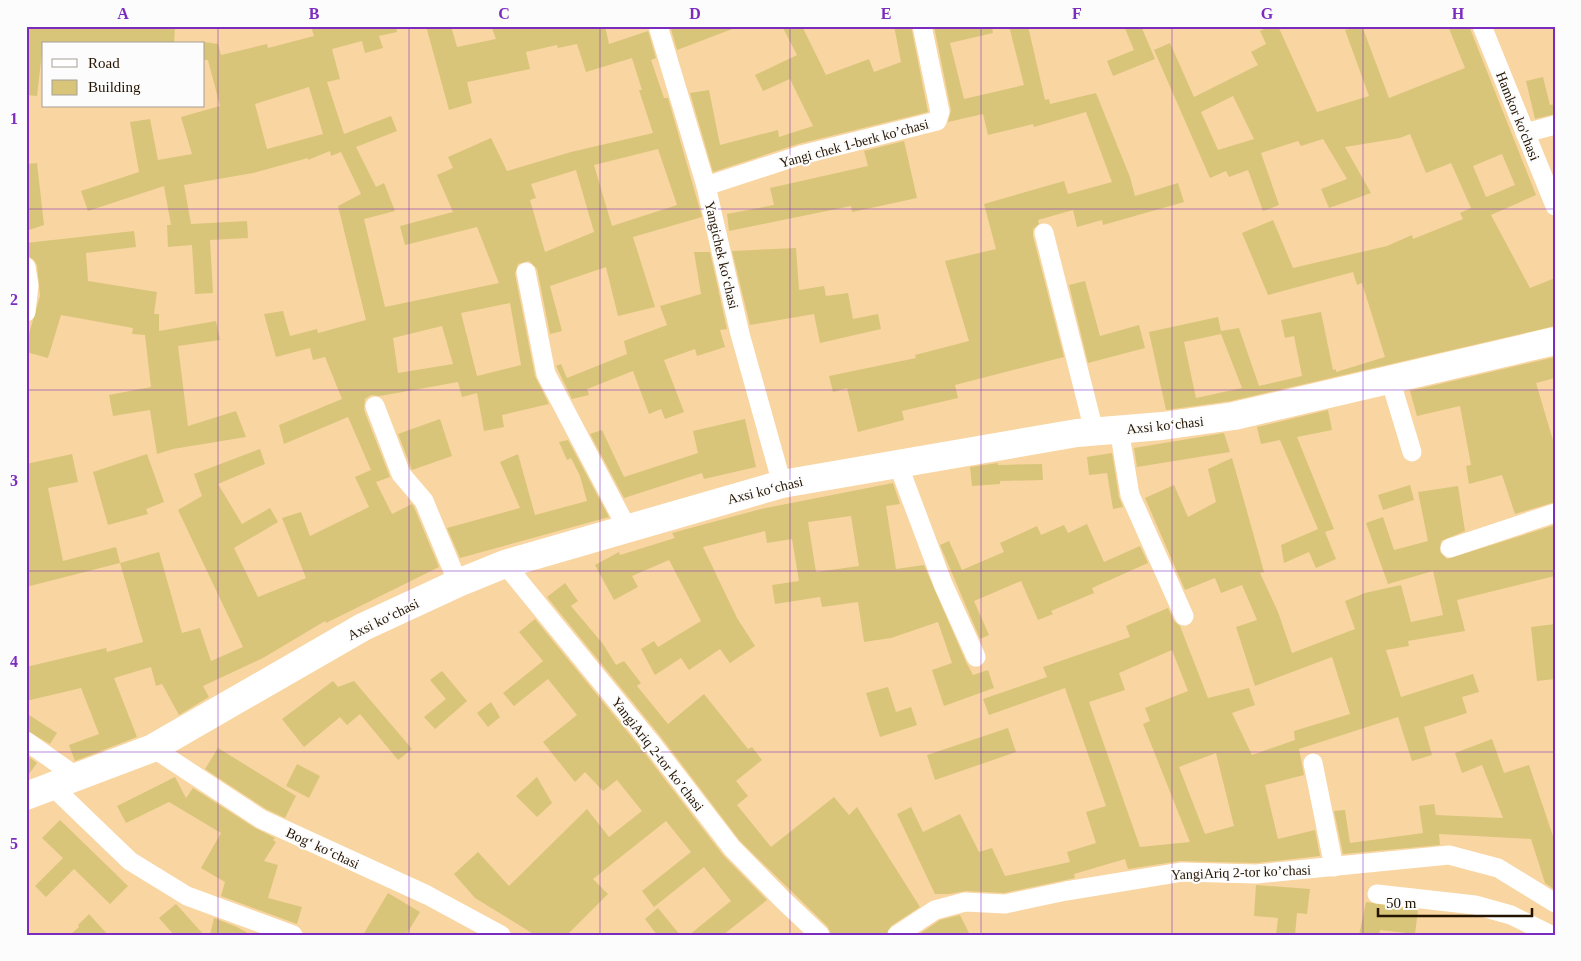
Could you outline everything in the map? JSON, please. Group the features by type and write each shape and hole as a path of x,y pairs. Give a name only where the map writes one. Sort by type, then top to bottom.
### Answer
{"street":[{"name":"Yangichek koʻchasi","path":"658,26 706,186 740,334 782,484"},
{"name":"Yangi chek 1-berk koʼchasi","path":"706,186 801,155 937,121 940,112 922,26"},
{"name":"Hamkor ko'chasi","path":"1482,26 1555,206"},
{"path":"1525,133 1555,125"},
{"path":"1044,233 1106,430 1130,495 1184,616"},
{"path":"526,272 546,374 627,528"},
{"path":"26,312 27,279"},
{"name":"Axsi koʻchasi","path":"26,796 153,748 363,627 458,583 505,564 782,484 1106,430 1234,416 1555,341"},
{"path":"1390,379 1412,452"},
{"path":"375,406 401,474 424,501 458,583"},
{"path":"898,464 943,584 976,657"},
{"path":"1450,548 1555,513"},
{"name":"YangiАriq 2-tor koʼchasi","path":"505,564 652,744 732,848 820,935"},
{"path":"26,741 64,782 130,861 187,896 293,935"},
{"name":"Bogʻ koʻchasi","path":"153,748 261,819 427,895 501,935"},
{"path":"1313,763 1334,867"},
{"name":"YangiАriq 2-tor koʼchasi","path":"897,935 935,910 964,902 1004,904 1066,891 1182,872 1256,874 1449,855 1498,868 1555,903"},
{"path":"1377,894 1475,905 1511,915 1551,935"}],"building":[{"path":"26,26 175,26 174,42 42,42 37,96 26,95"},
{"path":"311,26 396,26 397,32 379,36 383,48 365,53 362,41 332,49 340,79 327,82 344,134 391,116 397,131 356,147 376,187 384,183 395,211 364,219 385,307 499,283 477,227 405,245 400,226 453,212 437,175 453,168 448,157 491,138 507,171 571,152 653,133 639,90 642,90 632,58 586,72 577,44 558,48 557,45 526,52 530,69 467,82 472,103 449,110 426,26 451,26 457,47 496,39 491,26 605,26 609,44 648,31 656,58 651,60 664,98 668,98 702,217 633,237 655,307 618,316 606,267 550,286 562,331 550,334 537,269 529,261 518,264 515,274 535,376 549,404 502,415 504,427 484,431 477,393 462,397 458,382 380,396 371,395 365,399 364,410 390,477 376,482 392,514 412,504 439,567 326,623 325,621 263,658 203,686 209,697 179,715 162,684 156,686 151,667 114,678 137,737 75,761 69,745 99,734 81,688 26,701 26,667 106,648 107,652 143,642 120,563 159,552 182,633 200,628 211,661 243,647 178,510 202,496 194,474 260,449 265,464 218,484 242,524 270,508 278,522 234,548 258,597 306,578 282,518 301,512 310,536 369,507 355,477 371,470 348,417 284,444 279,425 342,399 325,357 313,360 310,348 276,357 264,314 283,311 290,336 317,329 318,333 366,320 338,206 361,194 341,152 331,156 330,151 308,160 308,158 253,173 184,185 191,224 247,221 248,238 210,240 213,293 195,294 192,245 168,247 167,225 171,225 164,186 88,211 81,191 139,172 130,122 150,119 158,160 192,154 181,117 220,106 208,60 205,60 205,42 218,44 221,55 267,44 268,48 314,36","holes":["309,87 323,134 267,149 255,104","658,149 677,205 612,226 594,165","576,170 594,232 545,252 530,200 536,198 531,184","510,303 521,365 477,376 461,313","442,326 453,364 398,373 393,338"]},
{"path":"670,26 734,26 735,28 677,50"},
{"path":"782,26 802,26 826,75 869,59 874,72 901,62 894,26 911,26 928,112 798,144 713,172 690,93 709,90 720,145 778,130 779,137 813,126 790,79 763,91 755,75 797,55"},
{"path":"934,26 992,26 993,33 950,43 964,99 1024,85 1009,26 1028,26 1045,100 1049,99 1050,104 1096,93 1130,177 1135,196 1178,183 1184,202 1103,225 1102,220 1077,227 1073,210 1038,220 1039,224 1033,229 1033,236 1064,357 955,385 958,398 902,411 904,420 858,432 847,388 833,392 829,376 916,358 915,355 969,341 945,261 996,249 984,204 1064,181 1068,194 1112,182 1086,112 1034,127 1033,124 988,135 983,114 948,122 951,110"},
{"path":"1124,26 1141,26 1155,59 1113,76 1107,61 1134,50"},
{"path":"1271,26 1278,26 1317,112 1369,96 1345,30 1362,26 1389,98 1465,68 1448,26 1469,26 1536,195 1491,215 1530,288 1555,278 1555,326 1231,401 1166,410 1149,332 1218,317 1221,331 1239,328 1259,386 1302,376 1294,336 1285,338 1281,320 1321,312 1333,370 1336,369 1336,372 1385,357 1362,283 1357,285 1353,272 1268,295 1242,233 1273,220 1293,268 1387,246 1412,235 1413,239 1463,219 1460,213 1471,208 1451,163 1426,173 1410,134 1400,138 1345,147 1371,193 1329,208 1321,189 1347,179 1323,139 1301,146 1298,141 1261,153 1279,205 1263,211 1248,170 1229,177 1226,171 1210,178 1154,50 1170,43 1194,97 1258,65 1251,52 1266,44 1260,31","holes":["1233,96 1254,139 1218,150 1201,112","1502,154 1515,185 1486,197 1473,166","1221,334 1242,388 1196,398 1184,342"]},
{"path":"1543,77 1550,105 1555,104 1555,114 1535,119 1526,81"},
{"path":"904,141 917,198 852,212 851,206 729,231 727,214 774,205 770,188 868,166 864,151"},
{"path":"37,163 44,225 26,231 26,164"},
{"path":"134,231 136,247 86,253 88,281 157,292 154,314 159,314 159,331 216,321 220,340 178,346 188,426 236,411 246,437 173,449 157,454 150,410 113,416 109,395 151,387 145,335 132,334 133,328 61,315 48,358 26,352 26,344 40,296 37,265 28,256 26,243"},
{"path":"796,248 799,290 824,286 826,296 848,293 853,319 878,314 881,329 820,343 814,314 750,325 732,251"},
{"path":"694,252 710,252 727,329 720,330 725,347 697,356 695,349 664,360 684,412 665,419 661,409 649,414 633,371 587,389 589,395 572,399 556,366 561,364 567,378 627,354 624,341 667,325 660,306 701,294"},
{"path":"1085,281 1100,336 1139,325 1145,348 1088,363 1069,285"},
{"path":"1555,357 1555,378 1536,383 1555,447 1555,502 1515,514 1502,475 1469,484 1466,466 1471,465 1460,406 1417,416 1410,391"},
{"path":"1328,410 1332,430 1297,437 1334,529 1325,532 1336,559 1316,568 1309,552 1284,563 1281,545 1318,529 1280,440 1261,444 1257,427"},
{"path":"440,419 452,456 412,470 398,434"},
{"path":"745,419 756,467 704,479 702,473 624,498 590,434 602,430 624,477 698,453 693,431"},
{"path":"1224,433 1230,452 1137,467 1134,448"},
{"path":"568,440 609,517 460,558 447,528 520,508 500,462 518,454 535,515 587,501 580,476 571,458 567,460 559,442"},
{"path":"1112,453 1119,497 1123,507 1113,509 1107,473 1089,475 1087,457"},
{"path":"72,454 78,482 48,488 63,561 116,547 120,563 26,587 26,464"},
{"path":"147,454 164,502 146,509 148,514 108,525 93,472"},
{"path":"1232,458 1264,572 1260,573 1278,612 1292,653 1355,629 1345,601 1365,593 1401,585 1411,622 1443,615 1433,571 1388,584 1366,523 1383,517 1394,550 1428,541 1418,492 1458,486 1465,531 1441,541 1440,552 1447,559 1555,525 1555,576 1457,600 1465,631 1408,641 1409,646 1386,650 1401,697 1473,674 1479,692 1462,697 1467,713 1424,727 1432,755 1412,761 1398,717 1299,749 1304,775 1265,785 1278,839 1315,830 1320,856 1256,863 1180,861 1128,869 1125,859 1074,874 1075,878 1004,893 966,891 935,894 897,814 911,807 923,832 960,814 979,852 992,848 1005,876 1070,862 1067,852 1096,843 1086,812 1106,806 1065,688 989,715 983,699 1047,677 1043,667 1130,637 1126,626 1168,608 1174,621 1180,626 1208,698 1249,688 1255,705 1232,713 1252,755 1295,740 1294,731 1350,714 1332,657 1255,686 1236,627 1257,620 1242,585 1221,593 1215,578 1185,590 1145,498 1174,485 1188,517 1216,502 1208,469","holes":["1172,650 1188,691 1145,708 1150,721 1143,724 1190,842 1140,847 1089,702 1125,690 1119,673","1216,753 1234,826 1205,834 1179,767"]},
{"path":"998,463 998,465 1042,464 1043,480 1000,481 1000,484 972,486 970,467"},
{"path":"893,483 900,504 886,506 896,569 924,565 973,675 988,670 994,688 944,706 932,670 952,663 938,622 891,638 864,642 858,602 822,607 820,597 775,604 772,585 799,581 792,539 767,543 765,531 703,547 737,618 755,646 730,663 720,649 689,670 681,658 655,675 641,649 654,641 658,647 701,621 669,560 632,576 638,587 614,600 595,565 619,552 620,555 675,538 672,533 761,509","holes":["851,516 859,566 816,572 808,522"]},
{"path":"1410,485 1414,500 1383,510 1378,495"},
{"path":"1087,524 1104,562 1140,546 1148,563 1092,588 1094,593 1051,611 1053,614 1038,620 1021,581 974,601 989,635 980,639 940,545 949,541 962,570 1004,552 1000,543 1037,526 1041,535 1064,525 1068,533"},
{"path":"565,583 578,601 571,606 603,644 616,665 624,661 641,683 637,686 668,724 704,694 748,749 752,747 762,760 736,781 748,796 737,805 771,847 834,797 849,815 857,807 920,907 891,926 886,935 831,934 828,927 740,841 661,737 547,597"},
{"path":"535,619 643,751 723,855 767,900 723,935 689,935 731,901 704,867 654,907 642,891 691,852 666,821 593,879 608,894 567,935 535,935 475,898 454,874 478,852 509,886 587,809 609,837 642,811 617,780 603,791 585,772 575,782 543,742 577,715 548,679 514,706 503,693 543,661 519,632"},
{"path":"1555,624 1555,679 1537,681 1531,627"},
{"path":"442,671 467,701 435,729 424,717 446,699 430,680"},
{"path":"333,681 338,687 354,681 412,749 398,760 360,714 347,725 340,717 304,747 282,719"},
{"path":"888,687 896,712 911,707 917,725 880,737 866,693"},
{"path":"491,702 500,717 488,727 477,713"},
{"path":"26,713 57,733 50,744 26,730"},
{"path":"1008,728 1016,752 935,780 927,755"},
{"path":"1492,739 1504,773 1529,765 1555,842 1555,890 1545,883 1531,839 1439,834 1440,845 1343,854 1334,811 1345,810 1350,843 1423,833 1419,806 1434,804 1436,815 1503,818 1482,765 1462,773 1455,753"},
{"path":"218,748 296,796 285,818 266,809 205,769"},
{"path":"26,755 37,763 26,778"},
{"path":"297,764 320,776 309,798 286,786"},
{"path":"175,777 186,798 193,788 255,828 275,838 273,840 276,842 264,861 278,865 268,898 302,907 297,924 221,896 225,882 201,868 221,833 169,802 126,823 117,806"},
{"path":"537,777 552,803 537,817 516,796"},
{"path":"60,820 128,886 110,904 74,869 46,897 35,886 63,858 42,838"},
{"path":"1256,885 1310,889 1307,914 1297,913 1295,935 1276,935 1278,918 1254,916"},
{"path":"388,893 420,912 406,935 363,935"},
{"path":"1366,902 1418,910 1415,934 1380,930 1379,935 1359,935"},
{"path":"176,904 204,935 174,935 159,918"},
{"path":"658,908 680,935 657,935 645,919"},
{"path":"89,914 108,935 70,935 79,927 78,925"},
{"path":"960,915 970,935 918,935 940,920"},
{"path":"214,918 237,927 251,935 210,935"}]}
